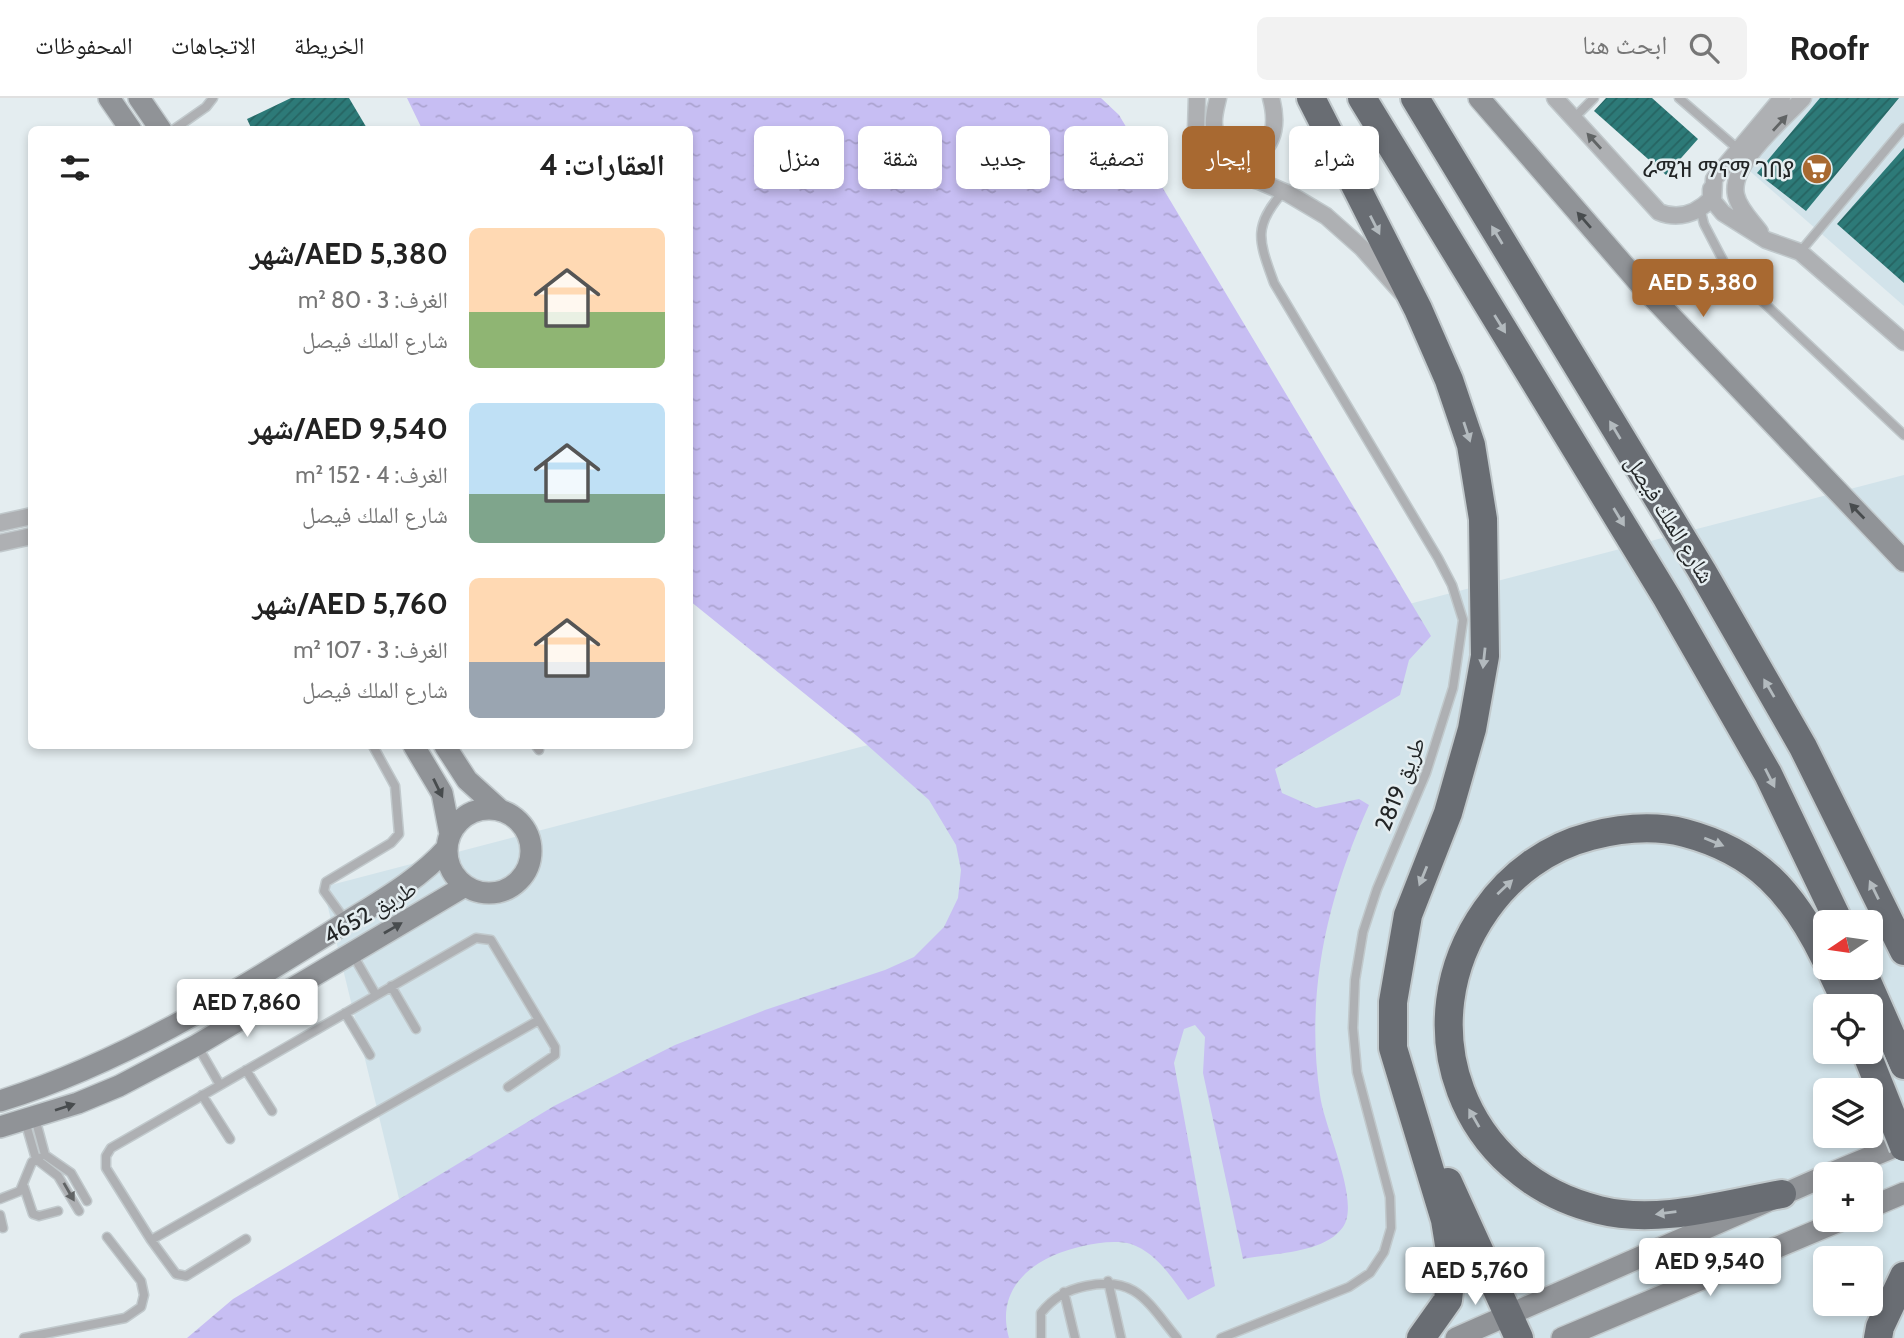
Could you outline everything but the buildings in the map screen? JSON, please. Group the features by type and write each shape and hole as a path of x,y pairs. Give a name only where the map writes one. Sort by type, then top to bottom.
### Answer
{"highway":[{"path":"1311,98 1414,303 1449,380 1471,445 1483,519 1485,656 1472,729 1448,813 1405,928 1392,1002 1393,1048 1445,1220 1452,1262 1448,1300 1421,1338"},
{"name":"شارع الملك فيصل","path":"1362,98 1667,598 1768,774 1833,910"},
{"name":"شارع الملك فيصل","path":"1415,98 1702,571 1797,735 1904,951"},
{"path":"1782,1194 1646,1216 1600,1211 1556,1195 1516,1170 1486,1138 1460,1090 1451,1058 1447,1014 1454,971 1471,930 1498,892 1524,869 1573,840 1618,829 1667,829 1715,841 1758,866 1793,901 1813,937"},
{"path":"1856,989 1904,1065"},
{"path":"1871,1064 1904,1145"},
{"path":"1408,1097 1515,1326"},
{"path":"1878,1338 1880,1327 1904,1276"}],"street":[{"path":"109,98 128,126"},
{"path":"139,98 158,126"},
{"path":"1197,98 1196,130 1202,154 1210,162 1228,173 1259,181 1315,209 1345,232 1392,285 1414,303"},
{"path":"1218,98 1214,126 1218,139 1229,152 1243,158 1257,155 1271,140 1276,117 1271,98"},
{"path":"1479,98 1641,285 1904,561"},
{"path":"1555,98 1659,212 1670,216 1682,215 1700,208 1711,199 1712,186 1718,173 1782,98"},
{"path":"1766,240 1737,199 1737,175 1745,162 1803,98"},
{"path":"1712,186 1717,208 1766,240 1800,252 1904,342"},
{"path":"0,523 28,517"},
{"path":"0,543 28,537"},
{"path":"416,749 442,793 448,862 454,875 465,886 481,893 496,893 507,889 525,873 531,859 530,841 525,828 513,816 499,810 482,809 468,814 448,841"},
{"path":"447,749 467,780 499,810"},
{"name":"طريق 4652","path":"0,1101 69,1078 112,1058 247,985 399,890 433,863 448,841"},
{"name":"طريق 4652","path":"0,1127 30,1119 120,1086 197,1045 465,886"},
{"path":"1860,1162 1904,1145"},
{"path":"1457,1338 1515,1326 1813,1181"},
{"path":"1883,1203 1904,1194"},
{"path":"1562,1338 1814,1232"}],"lane":[{"path":"179,126 206,107 213,98"},
{"path":"1573,118 1594,98"},
{"path":"1679,98 1739,150"},
{"path":"1800,252 1904,128"},
{"name":"طريق 2819","path":"1221,1338 1349,1287 1370,1273 1384,1252 1391,1228 1390,1197 1357,1072 1353,1028 1355,981 1363,932 1377,888 1441,735 1459,660 1463,620 1452,585 1438,558 1273,282 1261,240 1261,221 1283,192"},
{"path":"1700,208 1703,224 1727,268 1904,435"},
{"path":"346,922 324,891 326,882 391,843 399,834 395,786 375,749"},
{"path":"246,1239 186,1276 176,1274 151,1240 106,1168 106,1156 111,1148 468,940 491,940 553,1043 555,1055 508,1087"},
{"path":"352,952 376,995"},
{"path":"391,986 416,1028"},
{"path":"345,1013 370,1055"},
{"path":"151,1240 539,1020"},
{"path":"197,1045 220,1085"},
{"path":"246,1070 272,1111"},
{"path":"202,1095 230,1139"},
{"path":"30,1119 45,1155 71,1173 87,1201"},
{"path":"0,1199 15,1195 24,1187 36,1159 30,1119"},
{"path":"36,1159 45,1155"},
{"path":"36,1159 58,1176 79,1211"},
{"path":"24,1187 33,1214 39,1216 58,1211"},
{"path":"0,1215 3,1228"},
{"path":"24,1338 125,1318 141,1307 144,1294 141,1281 107,1237"},
{"path":"1108,1281 1121,1338"},
{"path":"1041,1338 1041,1313 1064,1292 1108,1281 1130,1287 1152,1306 1177,1338"},
{"path":"1064,1292 1075,1338"}],"shaded area":[{"path":"1804,98 1904,98 1904,306 1744,166"},
{"path":"1904,475 1904,1338 433,1338 323,887"}],"water":[{"path":"407,98 1101,98 1119,115 1126,126 1064,126 1064,189 1163,189 1431,636 1409,660 1400,695 1275,769 1282,793 1316,808 1359,799 1369,805 1354,840 1331,911 1323,947 1315,1020 1320,1095 1348,1200 1343,1227 1323,1243 1311,1247 1243,1259 1203,1073 1205,1037 1195,1025 1184,1029 1174,1063 1215,1286 1188,1300 1164,1268 1149,1254 1131,1244 1113,1242 1088,1245 1050,1257 1023,1276 1008,1303 1006,1319 1009,1338 187,1338 233,1299 554,1106 675,1045 765,1010 885,970 914,957 944,927 958,898 961,870 956,845 929,800 857,736 693,603 693,126 421,126"}],"place":[{"name":"ራሚዝ ማናማ ገበያ","path":"1817,169"}]}
